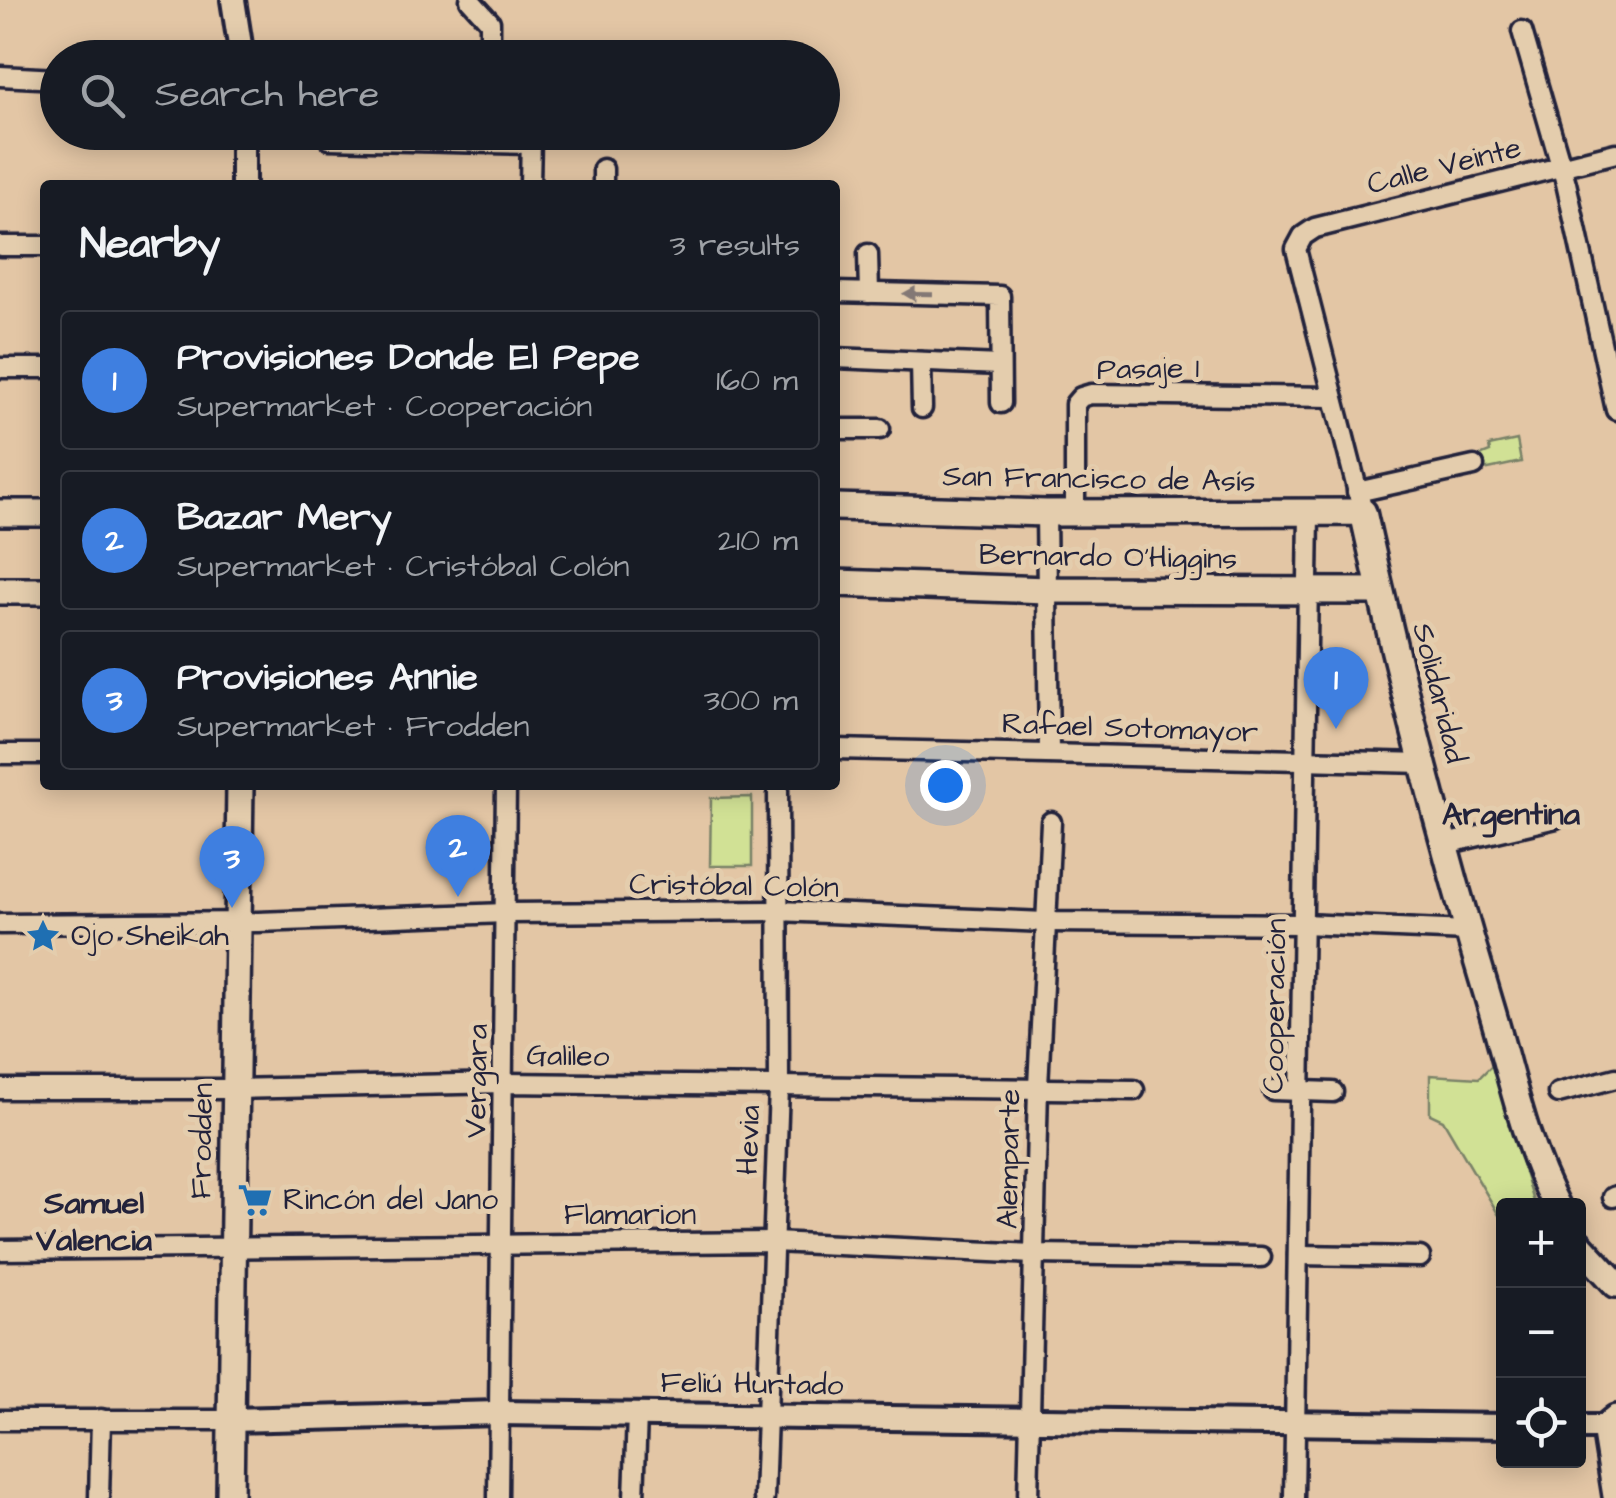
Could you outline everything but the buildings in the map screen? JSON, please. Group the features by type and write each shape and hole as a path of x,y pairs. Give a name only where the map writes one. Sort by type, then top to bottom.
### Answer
{"main road":[{"name":"San Francisco de Asís","path":"840,507 1309,514 1360,502"},
{"name":"Solidaridad","path":"1360,502 1468,931 1534,1148 1554,1198"},
{"path":"0,513 40,513"},
{"name":"Bernardo O'Higgins","path":"840,582 1047,590 1380,591"},
{"path":"0,590 40,591"},
{"name":"Frodden","path":"230,1498 240,790"},
{"path":"1586,1252 1616,1284"},
{"path":"1610,1422 1616,1496"}],"street":[{"path":"233,0 239,40"},
{"path":"470,0 490,22 490,40"},
{"path":"1522,30 1560,166 1616,410"},
{"path":"0,76 40,78"},
{"path":"243,150 243,180"},
{"path":"530,180 531,150"},
{"name":"Calle Veinte","path":"1296,249 1303,236 1315,228 1616,153"},
{"path":"0,246 40,246"},
{"name":"Solidaridad","path":"1296,249 1360,502"},
{"path":"868,254 868,293"},
{"path":"840,292 1000,296 1001,403"},
{"path":"840,360 1000,365"},
{"path":"921,362 922,408"},
{"path":"0,368 40,368"},
{"name":"Pasaje 1","path":"1075,513 1075,404 1081,398 1091,394 1333,397"},
{"path":"840,429 880,428"},
{"path":"1360,502 1474,466"},
{"path":"1046,513 1049,752"},
{"name":"Cooperación","path":"1294,1498 1309,514"},
{"name":"Rafael Sotomayor","path":"840,749 1424,764"},
{"path":"0,754 40,754"},
{"name":"Vergara","path":"498,1498 506,790"},
{"name":"Hevia","path":"764,1498 779,1088 778,790"},
{"path":"1445,844 1556,818"},
{"name":"Alemparte","path":"1028,1498 1038,1087 1051,822"},
{"name":"Cristóbal Colón","path":"0,924 238,922 506,912 778,912 1468,931"},
{"path":"1558,1092 1616,1078"},
{"name":"Galileo","path":"0,1089 504,1082 1134,1090"},
{"path":"1273,1090 1333,1092"},
{"name":"Flamarion","path":"0,1250 773,1242 1034,1254 1260,1257"},
{"path":"1298,1255 1420,1257"},
{"name":"Feliú Hurtado","path":"0,1420 230,1420 499,1413 1496,1426"},
{"path":"634,1498 637,1415"},
{"path":"99,1498 101,1420"}],"green space":[{"path":"1517,440 1521,462 1479,471 1477,457 1490,452 1489,446"},
{"path":"752,797 752,866 710,866 711,798"},
{"path":"1492,1065 1533,1198 1496,1198 1496,1210 1443,1120 1430,1114 1430,1075 1479,1078"}],"place":[{"name":"Provisiones Donde El Pepe","path":"1336,729"},
{"name":"Bazar Mery","path":"458,897"},
{"name":"Provisiones Annie","path":"232,908"},
{"name":"Ojo Sheikah","path":"43,936"},
{"name":"Rincón del Jano","path":"255,1200"}],"district":[{"name":"Argentina","path":"1511,814"},
{"name":"Samuel Valencia","path":"94,1222"}]}
